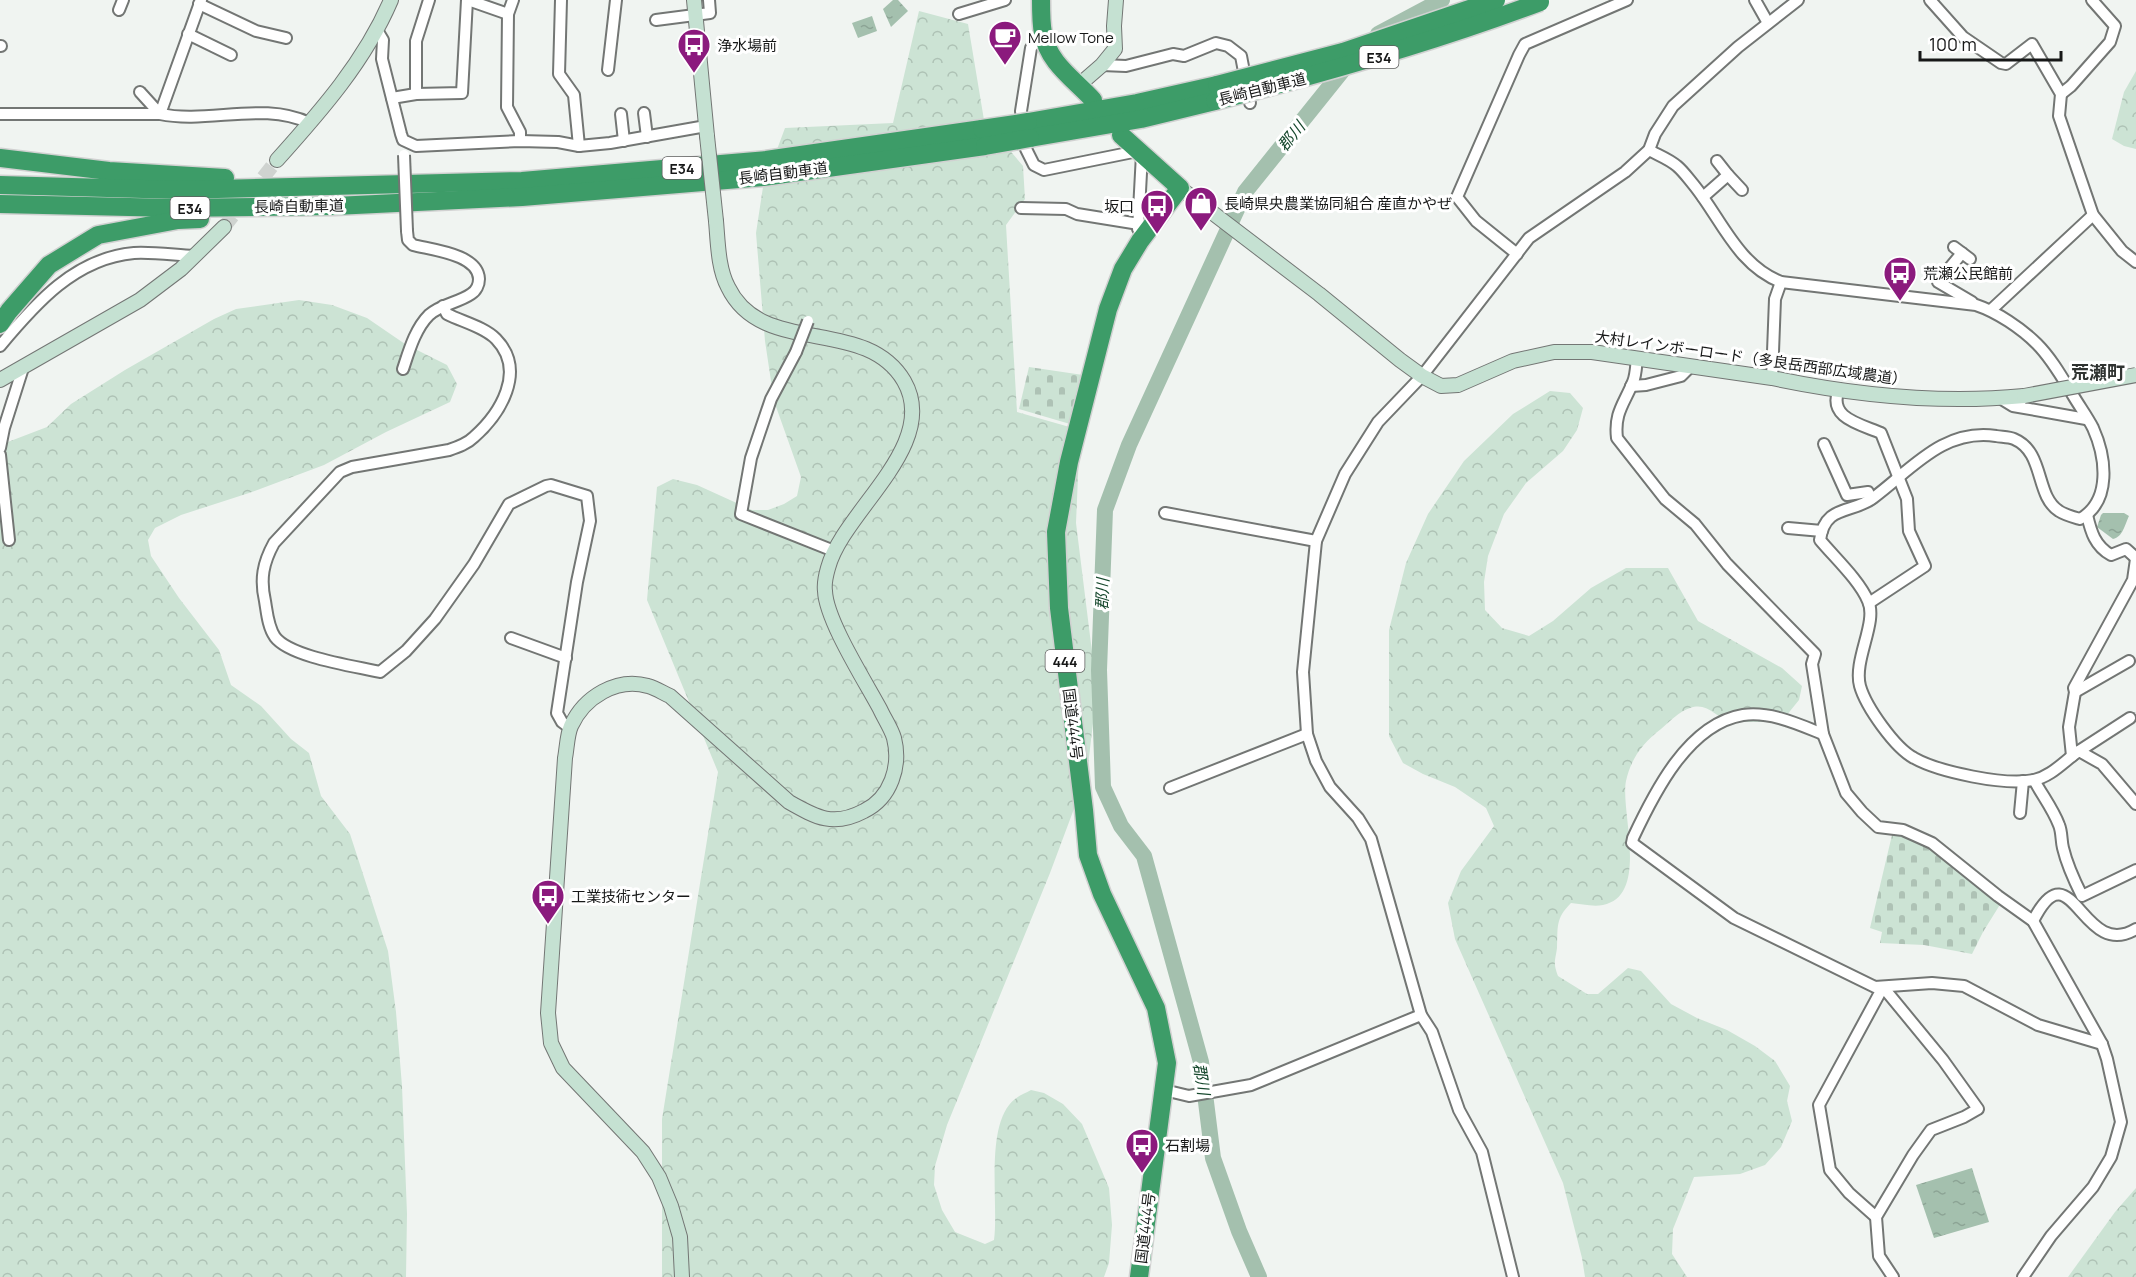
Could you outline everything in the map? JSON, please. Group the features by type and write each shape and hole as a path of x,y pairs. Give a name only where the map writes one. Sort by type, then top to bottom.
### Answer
{"highway":[{"path":"1041,0 1043,33 1047,48 1056,64 1093,100"},
{"name":"長崎自動車道","path":"1216,93 1496,0"},
{"name":"長崎自動車道","path":"0,204 172,208 335,206 534,196 763,177 1029,130 1137,103 1216,93 1337,70 1483,24 1543,1"},
{"path":"1121,135 1180,188"},
{"name":"長崎自動車道","path":"0,185 179,190 522,181 641,172 984,138"},
{"path":"0,158 109,171 351,187"},
{"name":"国道444号","path":"1139,1277 1167,1063 1156,1008 1101,894 1088,855 1058,597 1056,532 1069,462 1108,309 1123,269 1180,188"},
{"path":"0,324 49,265 98,236 178,220 382,213 447,201"}],"street":[{"path":"188,0 256,31 286,38"},
{"path":"277,160 349,74 369,45 391,0"},
{"path":"416,94 416,40 429,0"},
{"path":"392,98 416,94 462,93 468,0 508,14"},
{"path":"513,0 508,14 507,107 520,132 520,141"},
{"path":"561,0 558,74 574,95 579,146"},
{"path":"608,70 616,0"},
{"path":"682,1277 680,1238 671,1206 659,1177 643,1152 563,1068 551,1042 548,1013 565,758 570,728 589,701 606,689 628,684 648,686 670,696 789,802 809,814 827,820 849,819 868,809 883,797 893,778 897,758 894,736 832,619 825,591 827,569 834,551 850,524 881,484 905,447 911,425 911,403 905,382 890,363 870,349 778,328 756,319 740,306 728,288 722,270 716,221 694,0"},
{"path":"656,20 710,13 709,0"},
{"path":"959,14 1005,0"},
{"path":"1079,85 1115,50 1116,0"},
{"path":"1517,254 1476,221 1457,197 1466,175 1525,44 1627,0"},
{"path":"1755,0 1768,23"},
{"path":"1513,1277 1482,1152 1459,1110 1432,1032 1421,1015 1371,839 1358,818 1330,786 1316,761 1307,734 1303,672 1316,542 1345,474 1378,422 1422,376 1529,238 1625,172 1649,150 1658,129 1673,106 1723,60 1798,0"},
{"path":"1930,0 1963,37 2001,63 2007,64 2032,44 2061,94 2059,116 2093,215 2122,251 2136,262"},
{"path":"2061,94 2071,86 2114,36 2115,26 2092,0"},
{"path":"160,114 199,4"},
{"path":"377,30 382,40 382,59 401,134 403,140 409,144 428,146 520,141 558,142 579,146 647,136 707,131"},
{"path":"1043,33 1031,48 1021,111 1026,149 1034,165 1044,170 1140,152 1137,246"},
{"path":"188,34 231,55"},
{"path":"1102,65 1126,66 1173,54 1184,56 1216,43 1228,45 1241,56 1250,103"},
{"path":"140,92 160,114"},
{"path":"1658,129 1654,124 1663,108 1664,101"},
{"path":"644,113 647,136"},
{"path":"0,114 160,114 178,118 264,114 295,116 309,123"},
{"path":"621,114 624,141"},
{"path":"403,369 420,327 429,314 469,296 476,290 479,282 475,266 466,260 413,245 408,240 404,155 409,144"},
{"path":"1649,150 1679,167 1703,196 1736,246 1753,267 1767,277 1781,282 1976,305 1991,310 2038,345 2062,377 2093,428 2104,469 2102,487 2092,511 2080,519 2058,511 2050,503 2035,460 2025,447 2014,439 1972,435 1944,443 1913,464 1871,500 1836,512 1827,521 1820,540 1862,590 1869,603 1869,622 1859,667 1860,685 1866,699 1895,744 1913,758 1929,764 1985,779 2029,780 2054,771 2075,754 2130,718"},
{"path":"1717,161 1742,190"},
{"path":"1703,196 1728,175"},
{"name":"大村レインボーロード（多良岳西部広域農道）","path":"1180,188 1422,376 1441,386 1458,385 1513,361 1554,352 1592,352 1839,389 1912,397 2000,399 2136,375"},
{"path":"1021,208 1066,209 1077,214 1139,224"},
{"path":"1991,310 2093,215"},
{"path":"0,380 140,300 181,269 224,227"},
{"path":"0,345 58,284 82,269 108,258 134,253 194,256"},
{"path":"1962,253 1938,282 1976,305"},
{"path":"1772,378 1775,298 1781,282"},
{"path":"443,306 447,314 487,332 504,350 510,374 504,401 473,438 462,445 449,450 352,467 340,472 274,543 267,557 262,588 270,628 284,646 295,652 380,672 406,651 435,619 474,564 509,504 551,485 587,496 590,521 577,582 557,713 562,722 570,728"},
{"path":"808,321 796,352 771,399 751,458 741,514 834,551"},
{"path":"1637,358 1634,380 1618,412 1617,438 1665,499 1695,525 1727,564 1815,654 1812,664 1822,734 1846,793 1878,827 1903,830 1932,843 2033,921 2102,1044 2121,1122 2111,1157 2093,1187 2051,1236 2023,1277"},
{"path":"1631,386 1647,385 1681,376 1691,366"},
{"path":"0,448 23,368"},
{"path":"1839,389 1835,397 1838,409 1843,416 1881,433 1907,499 1909,531 1925,566 1869,603"},
{"path":"2000,399 2013,406 2086,419"},
{"path":"1824,444 1847,495 1868,492 1871,500"},
{"path":"0,455 4,529 9,540"},
{"path":"1165,513 1316,542"},
{"path":"2075,754 2069,727 2074,688 2133,580 2136,559 2126,549 2111,555 2099,549 2090,531 2087,515"},
{"path":"1788,528 1822,531"},
{"path":"511,638 566,658"},
{"path":"2075,692 2129,661"},
{"path":"1822,734 1772,716 1743,715 1720,722 1700,736 1662,780 1632,843 1734,918 1875,987 1932,983 1964,986 2038,1024 2102,1044"},
{"path":"1170,788 1307,734"},
{"path":"2075,754 2102,764 2135,801"},
{"path":"2020,813 2029,780"},
{"path":"2029,780 2053,811 2060,828 2065,856 2082,896 2136,870"},
{"path":"2033,921 2042,903 2056,895 2073,900 2084,916 2100,930 2112,936 2123,935 2136,929"},
{"path":"1876,1217 1849,1193 1830,1170 1819,1105 1883,987"},
{"path":"1883,987 1978,1109 1931,1130 1912,1155 1876,1217 1879,1256 1893,1277"},
{"path":"1164,1090 1189,1096 1251,1085 1421,1015"}],"green space":[{"path":"919,11 968,24 984,120 1023,166 1025,199 1006,225 1017,412 1080,430 1076,523 1093,660 1093,723 1087,774 1050,873 947,1125 935,1166 934,1185 942,1210 955,1232 985,1244 994,1240 995,1165 999,1126 1005,1110 1015,1099 1031,1090 1044,1093 1063,1104 1082,1124 1109,1188 1112,1225 1109,1263 1104,1277 662,1277 662,1119 718,772 647,600 657,487 673,479 697,485 752,510 768,510 797,496 801,477 774,401 765,341 756,233 763,187 785,128 893,123"},
{"path":"2136,71 2136,149 2124,146 2112,139 2124,92"},
{"path":"299,300 332,305 367,318 405,344 447,365 457,384 450,402 324,465 181,515 155,528 148,540 151,556 179,598 219,650 231,685 261,706 291,739 309,753 321,796 350,834 388,951 396,1012 402,1086 407,1214 406,1277 0,1277 0,445 47,427 71,404 214,319 236,309"},
{"path":"1029,367 1083,375 1070,424 1019,409"},
{"path":"1550,391 1570,393 1583,408 1577,430 1563,451 1526,483 1504,514 1488,556 1484,582 1485,610 1502,628 1529,636 1553,621 1591,588 1626,568 1668,568 1698,621 1782,668 1802,686 1799,700 1782,721 1728,720 1706,708 1696,707 1686,709 1649,740 1635,758 1626,781 1630,851 1626,886 1617,898 1603,905 1571,903 1562,914 1558,924 1555,968 1558,976 1587,994 1598,994 1628,968 1641,971 1671,1004 1727,1030 1775,1061 1790,1086 1787,1101 1792,1121 1781,1147 1765,1165 1740,1174 1694,1177 1673,1229 1672,1254 1687,1277 1585,1277 1563,1183 1455,939 1448,903 1461,871 1494,826 1486,808 1455,787 1403,763 1389,736 1389,630 1406,563 1428,514 1464,461 1513,414"},
{"path":"1892,835 1909,836 1930,846 2001,903 1972,954 1924,945 1880,943 1882,932 1870,928"},
{"path":"2136,1188 2136,1277 2068,1277 2115,1212"}],"water":[{"path":"893,0 898,0 908,11 891,27 883,9"},
{"path":"872,16 877,31 858,38 852,23"},
{"path":"2103,513 2124,513 2129,516 2116,538 2113,539 2097,527"},
{"path":"1972,1168 1989,1222 1934,1238 1916,1185"}],"waterway":[{"name":"郡川","path":"1378,34 1442,0"},
{"name":"郡川","path":"1259,1277 1239,1231 1213,1158 1201,1062 1144,856 1121,826 1103,787 1099,670 1105,510 1129,445 1245,192 1351,60"}],"tunnel":[{"path":"224,227 277,160"}],"place":[{"name":"Mellow Tone","path":"1005,66"},
{"name":"浄水場前","path":"694,74"},
{"name":"長崎県央農業協同組合 産直かやぜ","path":"1201,232"},
{"name":"坂口","path":"1157,235"},
{"name":"荒瀬公民館前","path":"1900,302"},
{"name":"工業技術センター","path":"548,925"},
{"name":"石割場","path":"1142,1174"}],"district":[{"name":"荒瀬町","path":"2098,372"}]}
